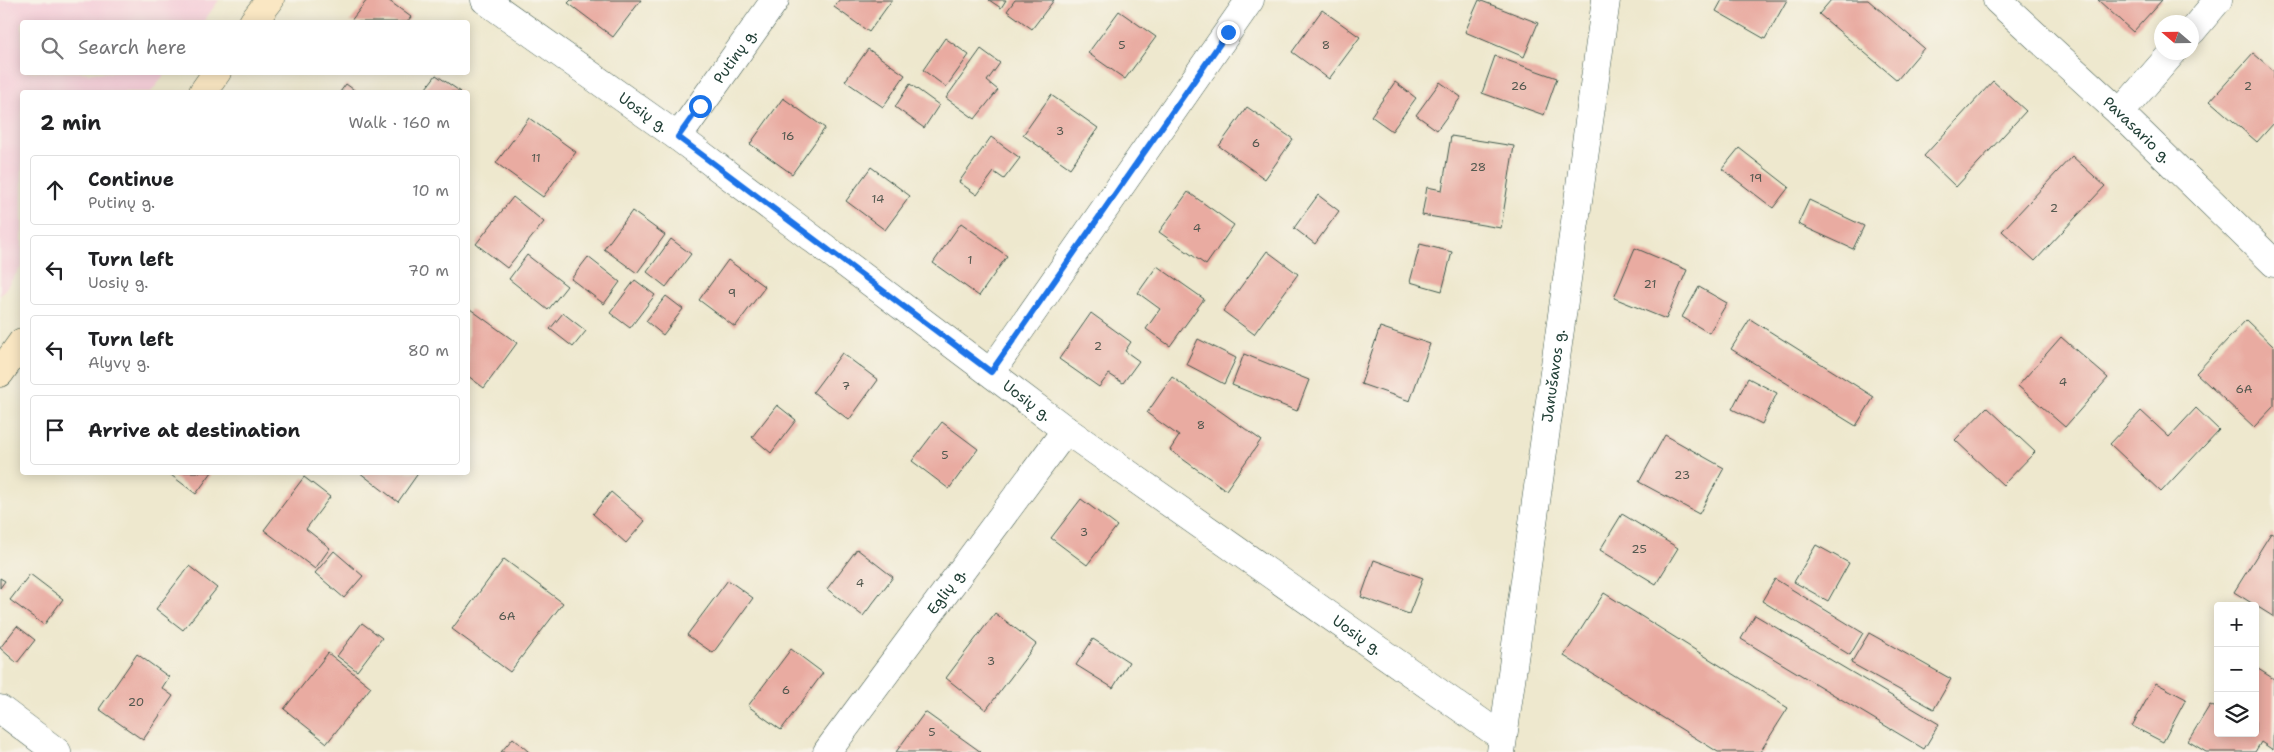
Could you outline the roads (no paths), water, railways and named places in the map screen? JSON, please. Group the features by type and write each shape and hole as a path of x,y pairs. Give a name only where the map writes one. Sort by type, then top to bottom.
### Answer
{"main road":[{"path":"255,20 270,0"},
{"path":"204,90 215,75"},
{"path":"0,373 20,345"}],"street":[{"name":"Uosių g.","path":"485,0 678,137 1066,430 1501,744"},
{"name":"Putinų g.","path":"678,137 775,0"},
{"path":"991,372 1250,0"},
{"name":"Janušavos g.","path":"1501,744 1606,0"},
{"name":"Pavasario g.","path":"1997,0 2120,113 2274,263"},
{"path":"2199,23 2218,0"},
{"path":"2120,113 2166,60"},
{"name":"Eglių g.","path":"827,752 1066,430"},
{"path":"0,710 57,752"}]}
